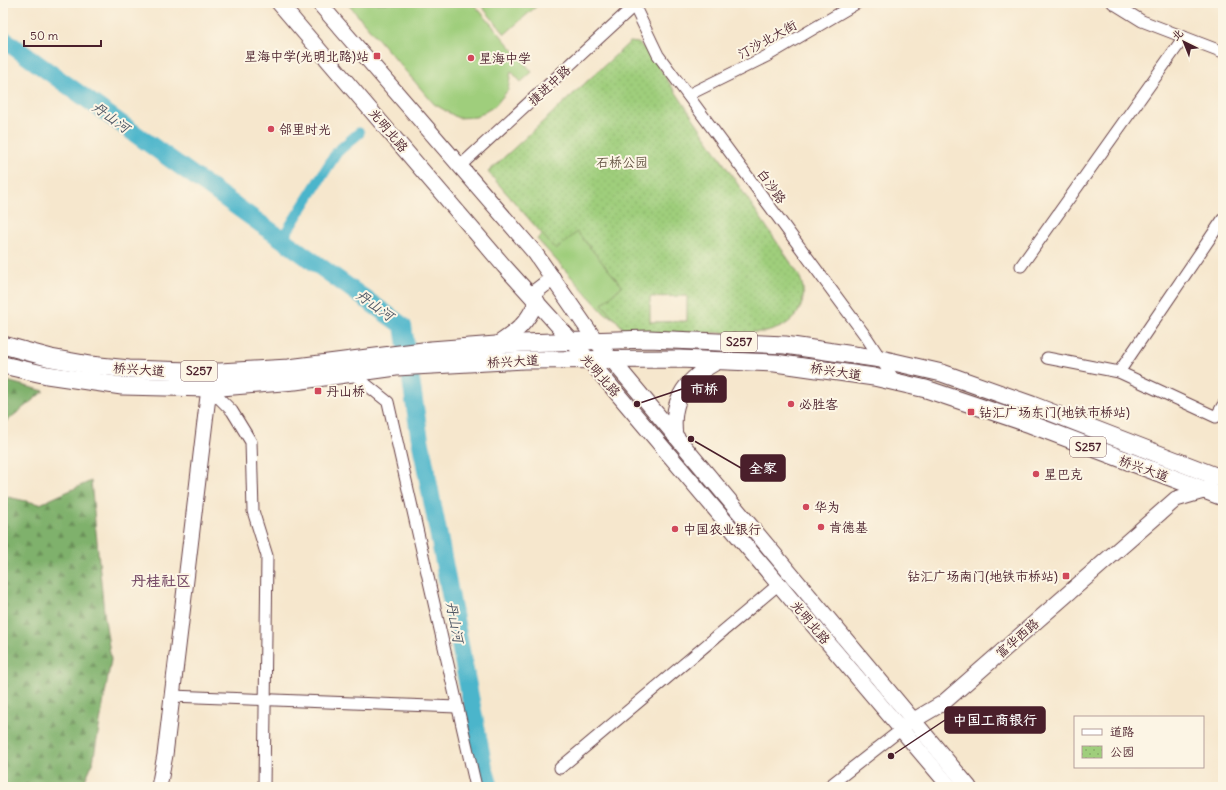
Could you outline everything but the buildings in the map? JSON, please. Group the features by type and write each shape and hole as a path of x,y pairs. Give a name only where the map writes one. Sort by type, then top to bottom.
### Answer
{"main road":[{"name":"光明北路","path":"279,3 588,359 950,787"},
{"name":"光明北路","path":"319,3 535,253 596,341 969,787"},
{"path":"496,345 515,332 529,318 534,298 552,278"},
{"name":"桥兴大道","path":"430,357 496,345 654,340 785,345 881,359 942,373 980,386 1223,479"},
{"name":"桥兴大道","path":"3,345 51,358 90,365 168,371 220,372 396,361"},
{"name":"桥兴大道","path":"430,357 721,360 789,365 895,381 972,404 1030,424 1223,497"},
{"name":"S257","path":"396,361 430,357"},
{"path":"675,436 673,422 675,410 682,392 699,372 721,360"},
{"name":"桥兴大道","path":"3,365 47,375 122,386 209,388 295,381 352,373 396,361"},
{"path":"159,786 172,696 209,388"},
{"name":"富华西路","path":"914,720 943,702 1176,499 1204,490 1223,488"}],"street":[{"name":"汀沙北大街","path":"688,95 767,56 857,3"},
{"path":"1113,3 1142,21 1223,52"},
{"name":"捷进中路","path":"460,166 635,4"},
{"name":"白沙路","path":"635,4 658,55 881,359 895,381"},
{"path":"1021,266 1184,37"},
{"path":"1119,372 1223,219"},
{"path":"1047,358 1119,372 1216,417 1223,405"},
{"path":"352,373 388,402 476,787"},
{"path":"209,388 232,411 251,442 253,511 267,556 264,787"},
{"path":"560,768 779,584"},
{"path":"172,696 457,707"},
{"name":"富华西路","path":"828,787 901,728 914,720"}],"green space":[{"name":"星海中学","path":"347,3 473,3 532,72 521,82 511,71 508,90 495,106 476,117 458,118 434,104"},
{"path":"479,3 540,3 505,34"},
{"name":"石桥公园","path":"630,42 638,43 648,51 799,275 803,295 802,304 792,319 784,325 765,332 628,334 602,304 622,286 577,232 556,250 488,172","holes":["687,296 687,321 650,322 650,297"]},
{"path":"566,213 629,245 619,321 604,313 537,239"},
{"path":"3,380 44,391 3,424"},
{"path":"91,481 104,612 111,660 93,762 82,787 3,787 3,496 40,504"}],"waterway":[{"name":"丹山河","path":"3,39 403,326 419,434 484,768 490,787"},
{"path":"282,239 337,152 359,133"}],"place":[{"name":"星海中学(光明北路)站","path":"377,56"},
{"name":"星海中学","path":"471,58"},
{"name":"邻里时光","path":"271,129"},
{"name":"丹山桥","path":"318,391"},
{"name":"市桥","path":"637,404"},
{"name":"必胜客","path":"791,404"},
{"name":"钻汇广场东门(地铁市桥站)","path":"971,412"},
{"name":"全家","path":"691,439"},
{"name":"星巴克","path":"1036,474"},
{"name":"华为","path":"806,507"},
{"name":"肯德基","path":"821,527"},
{"name":"中国农业银行","path":"675,529"},
{"name":"钻汇广场南门(地铁市桥站)","path":"1066,576"},
{"name":"中国工商银行","path":"891,756"}],"district":[{"name":"丹桂社区","path":"161,581"}]}
